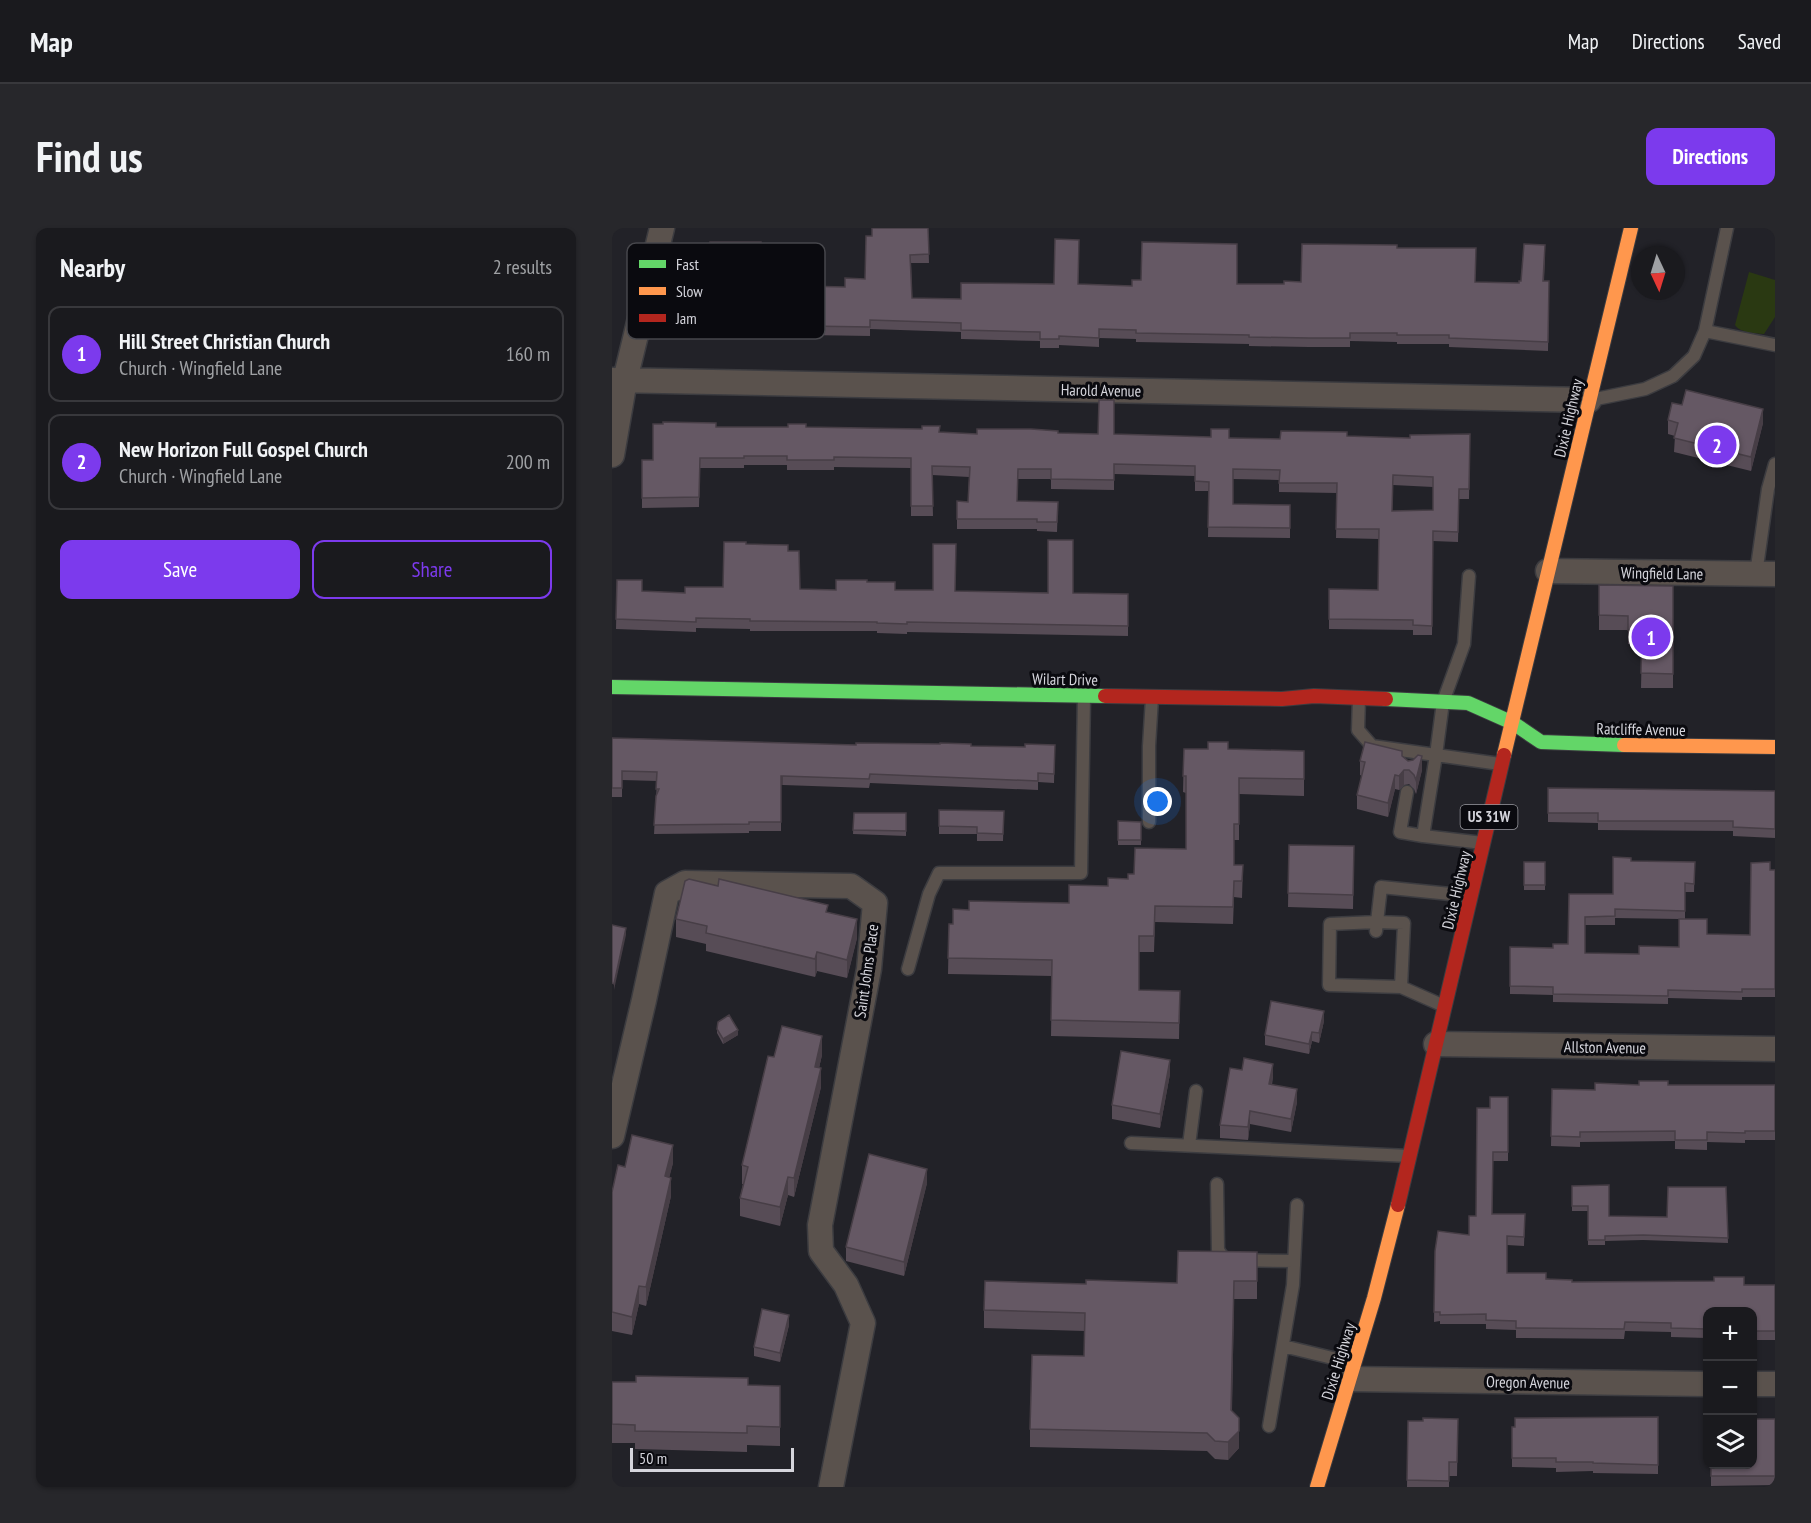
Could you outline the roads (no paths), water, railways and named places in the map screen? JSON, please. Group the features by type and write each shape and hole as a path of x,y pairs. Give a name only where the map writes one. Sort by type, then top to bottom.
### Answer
{"main road":[{"name":"Dixie Highway","path":"1317,1487 1374,1298 1410,1156 1631,228"},
{"name":"Wilart Drive","path":"612,687 1282,699 1314,696 1468,703 1513,723"},
{"name":"Ratcliffe Avenue","path":"1513,723 1541,742 1775,747"}],"street":[{"path":"658,243 662,228"},
{"path":"612,455 618,380 630,339"},
{"name":"Harold Avenue","path":"618,380 1589,400"},
{"name":"Wingfield Lane","path":"1548,572 1765,574"},
{"name":"Saint Johns Place","path":"612,1136 667,893 685,883 851,886 875,903 869,969 820,1225 821,1251 846,1285 862,1323 831,1487"},
{"name":"Allston Avenue","path":"1436,1044 1775,1049"},
{"name":"Oregon Avenue","path":"1351,1371 1703,1384"},
{"path":"1757,1384 1775,1384"}],"lane":[{"path":"1589,400 1645,389 1673,376 1694,356 1705,331 1727,228"},
{"path":"1705,331 1775,345"},
{"path":"1765,574 1768,489 1775,464"},
{"path":"1423,836 1443,702 1464,644 1469,576"},
{"path":"908,969 929,894 939,873 1081,873 1084,696"},
{"path":"1149,822 1149,746 1152,697"},
{"path":"1359,698 1358,730 1372,746 1502,764"},
{"path":"1410,767 1413,752"},
{"path":"1407,792 1400,832 1484,843"},
{"path":"1376,927 1381,887 1471,896"},
{"path":"1401,987 1404,923 1376,927 1330,924 1329,985 1401,987 1445,1006"},
{"path":"1371,986 1372,973"},
{"path":"1189,1145 1196,1091"},
{"path":"1131,1143 1410,1156"},
{"path":"1217,1184 1218,1250 1222,1256 1229,1260 1294,1261"},
{"path":"1269,1426 1293,1285 1297,1205"},
{"path":"1283,1346 1351,1371"}],"place":[{"name":"New Horizon Full Gospel Church","path":"1717,445"},
{"name":"Hill Street Christian Church","path":"1651,637"}]}
